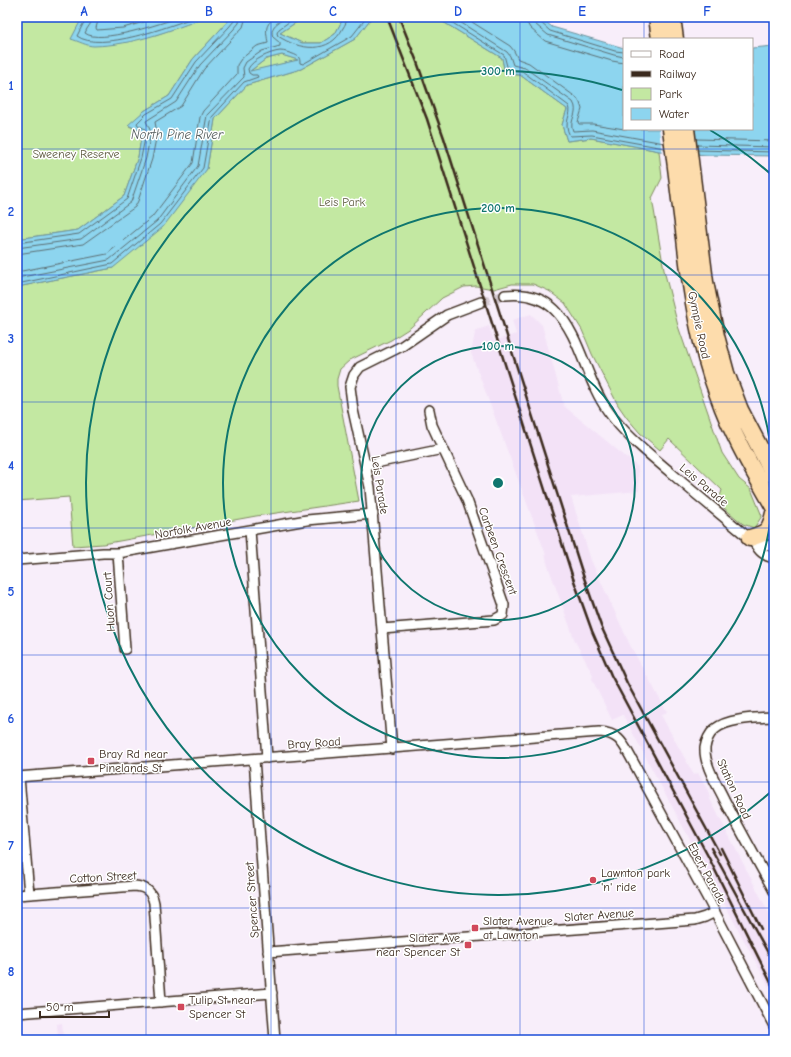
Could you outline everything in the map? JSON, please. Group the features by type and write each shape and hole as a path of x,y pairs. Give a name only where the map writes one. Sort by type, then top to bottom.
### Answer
{"highway":[{"path":"660,38 667,23"},
{"name":"Gympie Road","path":"671,130 684,172 717,343 726,373 740,410 774,475"},
{"name":"Gympie Road","path":"686,130 684,172 693,301 700,340 718,395 735,436 774,507"},
{"path":"752,540 768,530 774,513"}],"street":[{"name":"Leis Parade","path":"505,295 517,294 534,297 541,299 554,309 571,333 598,395 613,418 628,435 752,540 758,550 765,555 774,558"},
{"name":"Leis Parade","path":"392,749 370,487 350,394 350,383 360,368 397,349 447,315 481,302"},
{"name":"Carbeen Crescent","path":"382,629 494,620 503,615 504,605 466,500 432,425 429,410"},
{"path":"366,465 443,449"},
{"name":"Norfolk Avenue","path":"17,560 118,553 307,520 373,514"},
{"path":"250,530 267,758"},
{"name":"Leis Parade","path":"752,540 774,547"},
{"name":"Huon Court","path":"118,553 125,649"},
{"name":"Station Road","path":"774,717 737,721 719,726 713,730 709,736 705,747 710,770 774,891"},
{"name":"Bray Road","path":"18,777 599,732 613,735"},
{"name":"Ebert Parade","path":"613,735 619,738 624,745 774,1026"},
{"name":"Spencer Street","path":"254,759 275,1040"},
{"path":"18,777 29,894"},
{"name":"Cotton Street","path":"17,895 135,886 142,887 147,890 154,903 161,1002"},
{"name":"Slater Avenue","path":"268,952 695,920 714,912"},
{"path":"17,1013 272,993"}],"shaded area":[{"path":"531,314 542,325 564,406 638,467 639,491 571,497 591,560 630,645 667,712 661,715 694,775 698,773 708,791 710,799 774,923 774,996 623,715 612,720 592,679 593,675 575,641 547,563 545,552 471,353 475,333 474,331 489,326 494,341 516,334 512,320"},
{"path":"62,1023 64,1040 58,1040 57,1024"}],"green space":[{"name":"Sweeney Reserve","path":"17,17 87,17 80,20 155,35 207,17 232,17 193,59 169,96 144,111 129,126 142,132 138,157 124,196 78,230 17,239"},
{"path":"304,17 344,17 335,34 321,43 302,43 280,33"},
{"name":"Leis Park","path":"372,17 435,17 502,58 505,74 520,75 567,109 562,125 567,141 591,138 659,151 662,178 652,198 664,270 678,326 722,453 739,479 751,489 762,516 754,528 743,524 718,503 722,490 669,439 660,450 640,433 618,405 592,354 582,330 565,303 549,291 533,284 512,284 494,289 476,286 464,287 442,298 410,328 391,340 350,360 340,369 337,379 337,386 359,501 256,516 103,544 73,546 69,497 17,501 17,287 113,268 207,169 215,119 247,85 301,69 355,39"},
{"path":"282,55 299,60 249,72 266,59"}],"water":[{"path":"87,17 207,17 166,32 138,40 109,45 91,46 71,39 81,20"},
{"name":"North Pine River","path":"232,17 304,17 280,33 302,43 321,43 335,34 344,17 372,17 355,39 301,69 247,85 215,119 207,169 163,227 113,268 17,287 17,239 78,230 124,196 138,157 142,132 128,125 144,111 169,96 193,59","holes":["282,55 298,60 250,71 266,59"]},
{"path":"435,17 540,17 552,27 623,48 623,130 753,130 753,48 774,46 774,156 707,155 659,151 591,138 567,141 562,125 567,109 520,75 505,74 502,58"}],"pier":[{"path":"659,130 678,130 681,155 662,154"}],"tunnel":[{"path":"481,302 505,295"}],"railway":[{"path":"387,17 427,119 573,578 592,631 611,675 709,858 774,989"},
{"path":"399,17 444,138 583,575 601,626 627,683 720,854"},
{"path":"711,848 774,964"},
{"path":"721,848 761,929"}],"place":[{"name":"Bray Rd near Pinelands St","path":"91,761"},
{"name":"Lawnton park 'n' ride","path":"593,880"},
{"name":"Slater Avenue at Lawnton","path":"475,928"},
{"name":"Slater Ave near Spencer St","path":"468,945"},
{"name":"Tulip St near Spencer St","path":"181,1007"}]}
